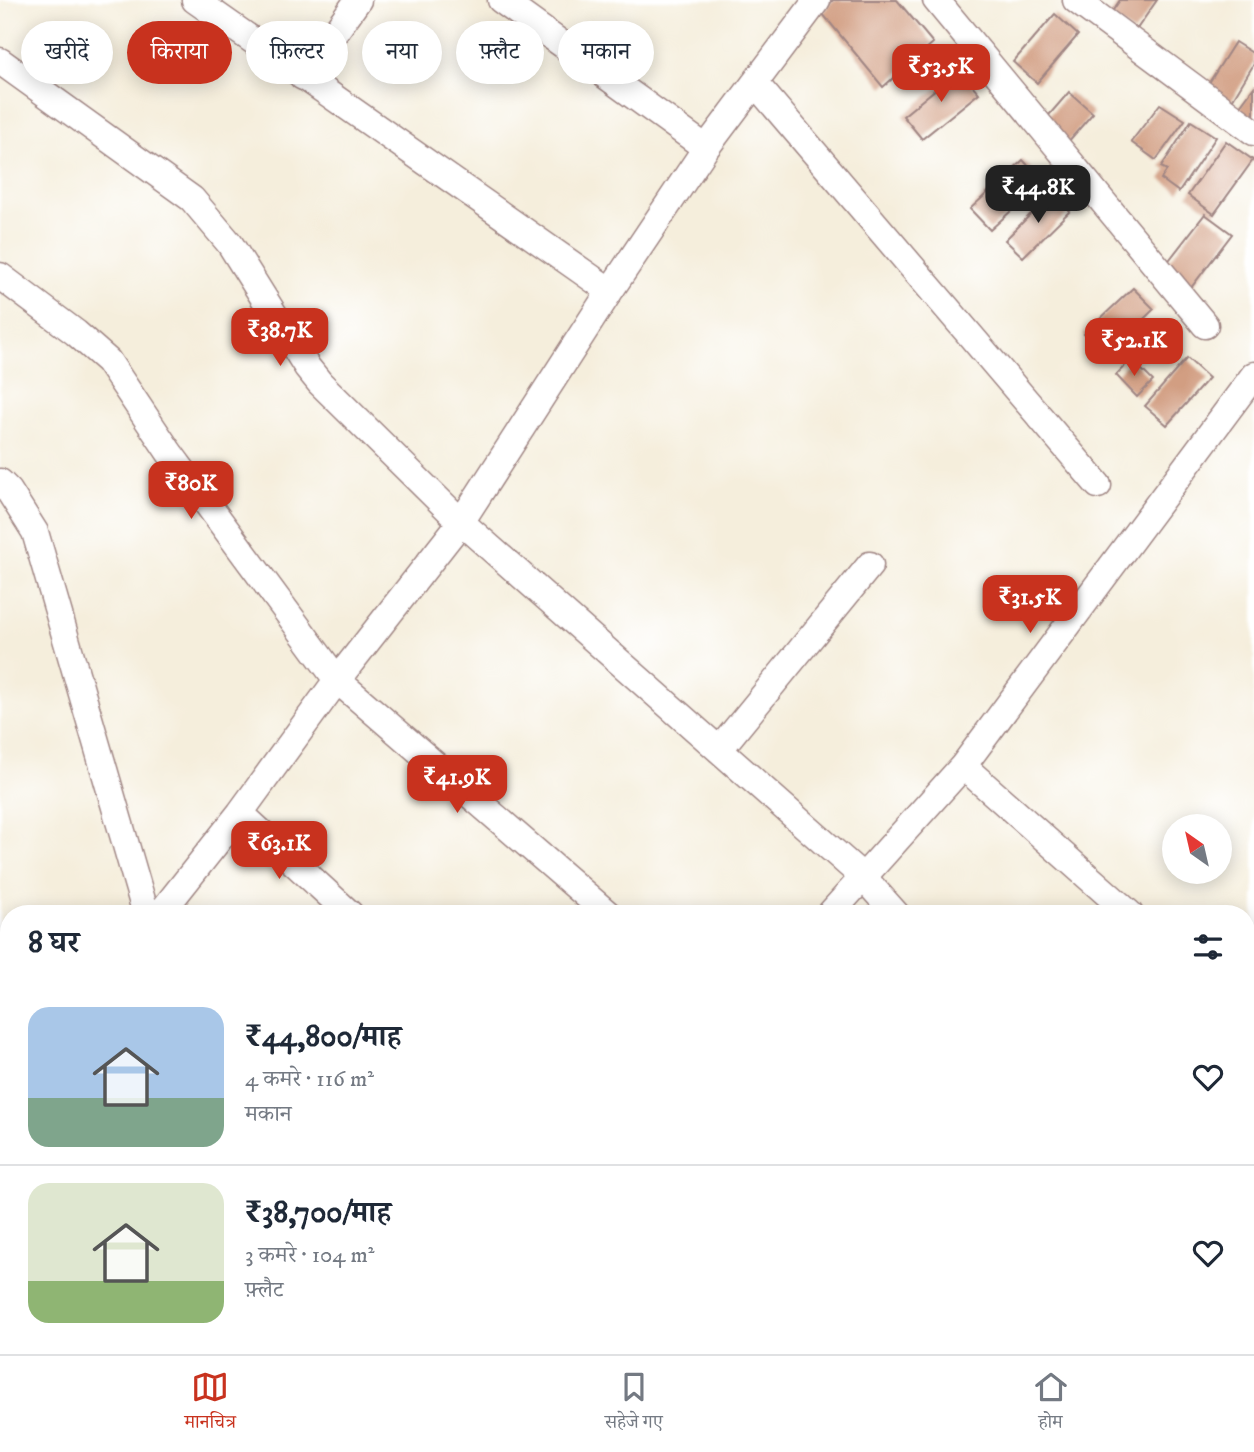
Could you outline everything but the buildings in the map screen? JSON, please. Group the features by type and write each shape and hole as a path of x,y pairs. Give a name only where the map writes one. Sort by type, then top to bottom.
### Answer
{"street":[{"path":"195,0 246,36"},
{"path":"343,21 358,0"},
{"path":"501,0 706,148"},
{"path":"936,0 1205,325"},
{"path":"1076,0 1254,132"},
{"path":"167,905 240,813 337,680 461,522 610,291 706,148 755,83 810,2"},
{"path":"0,61 192,199 230,244 300,356 320,383 461,522 863,877 888,905"},
{"path":"755,83 1098,485"},
{"path":"313,84 610,291"},
{"path":"0,276 76,333 108,361 169,452 337,680 598,905"},
{"path":"838,905 963,766 1254,375"},
{"path":"0,482 9,491 35,532 143,905"},
{"path":"719,750 870,565"},
{"path":"963,766 1120,905"},
{"path":"240,813 340,905"}]}
